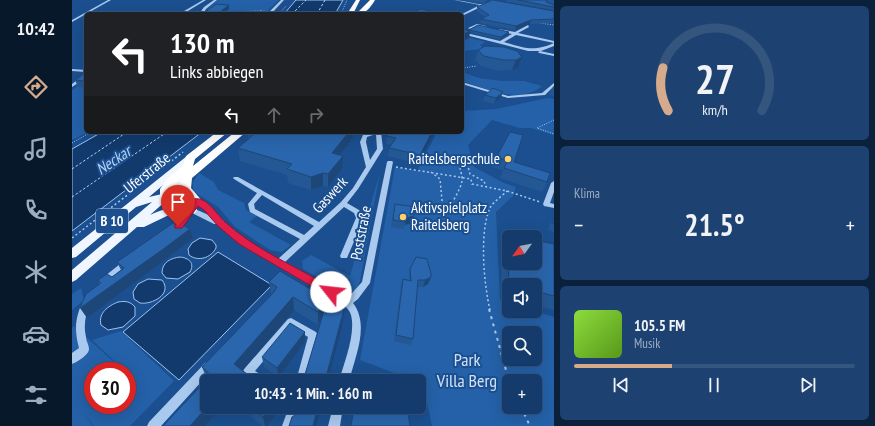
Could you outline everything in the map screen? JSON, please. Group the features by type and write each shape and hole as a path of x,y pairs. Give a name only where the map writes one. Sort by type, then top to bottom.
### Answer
{"highway":[{"path":"346,12 351,0"},
{"path":"351,12 358,0"},
{"path":"360,12 365,0"},
{"path":"362,12 373,0"},
{"name":"Uferstraße","path":"188,154 220,134"},
{"name":"Uferstraße","path":"187,177 238,134"},
{"path":"188,154 188,167 167,186 166,196 174,203 194,206"},
{"path":"187,177 185,182 186,190 194,206"}],"main road":[{"name":"Uferstraße","path":"72,254 152,188 188,154"},
{"name":"Uferstraße","path":"72,277 187,177"},
{"path":"123,212 144,201 166,196"},
{"path":"126,231 164,212 194,206"}],"street":[{"path":"88,12 110,0"},
{"path":"184,12 205,0"},
{"path":"192,12 211,0"},
{"path":"202,12 205,8 216,0"},
{"path":"271,12 283,0"},
{"path":"455,0 483,5"},
{"path":"464,14 495,1"},
{"path":"72,20 84,14"},
{"path":"464,32 477,25 554,43"},
{"path":"501,42 528,26"},
{"path":"464,27 478,29"},
{"path":"464,33 554,55"},
{"path":"534,50 547,49 554,43"},
{"path":"72,70 84,71"},
{"path":"72,86 84,77"},
{"path":"464,84 508,97 543,94 554,84"},
{"path":"369,167 363,142 365,136 372,134"},
{"name":"Gaswerk","path":"279,264 343,204 380,149 378,134"},
{"name":"Poststraße","path":"347,302 355,296 366,283 390,164"},
{"path":"236,178 319,226"},
{"path":"554,183 546,204 554,206"},
{"path":"261,192 251,204 252,210 306,238"},
{"path":"343,204 357,212 360,218 344,256"},
{"path":"194,206 221,224 243,242 347,302 354,310 357,327 346,374"},
{"path":"194,206 207,208 221,224"},
{"path":"167,234 178,226 194,206"},
{"path":"96,289 113,273 137,256"},
{"path":"72,359 84,350 79,325 83,308 91,296"},
{"path":"251,374 248,372 291,322 313,335 303,374"},
{"path":"153,426 217,358"},
{"path":"288,426 292,414"},
{"path":"334,426 337,414"}],"path":[{"path":"342,12 347,0"},
{"path":"238,12 246,10 278,12"},
{"path":"539,23 554,26"},
{"path":"464,68 477,66"},
{"path":"554,120 537,128 554,134"},
{"path":"72,142 87,134"},
{"path":"72,238 188,154"},
{"path":"429,171 440,179 443,211 446,213 462,182 459,167 461,162 466,159 470,174 484,181 486,187"},
{"path":"390,164 472,179 472,184 507,191 546,204"},
{"path":"507,191 490,207 486,220 483,253 490,308 507,374"},
{"path":"524,414 530,426"}],"green space":[{"path":"218,0 279,0 266,12 235,12 207,9"},
{"path":"470,38 485,42 480,45 484,49 464,51 464,41"},
{"path":"464,73 479,78 502,81 524,81 542,86 533,92 524,94 513,95 492,91 464,82"},
{"path":"84,81 84,134 72,140 72,90"},
{"name":"Park Villa Berg","path":"547,98 554,99 554,135 531,128 520,128 492,120 468,145 474,167 504,183 516,187 513,196 496,212 502,318 542,318 542,313 554,317 554,426 432,426 426,398 426,374 397,374 360,360 395,167 419,171 419,167 436,134 464,134 464,111 496,109"},
{"path":"380,172 360,281 355,291 345,293 303,269 302,261 311,255 350,276"},
{"path":"199,173 214,182 218,190 244,203 246,210 257,216 249,222 291,245 282,252 270,250 235,227 218,207 193,191 193,182"},
{"path":"81,288 84,300 72,310 72,294"},
{"path":"74,326 114,362 84,362 84,414 136,414 136,362 115,362 92,340 121,331 174,381 130,426 94,426 81,411 93,426 72,426 72,328"}],"water":[{"path":"296,0 343,0 336,12 286,12"},
{"name":"Neckar","path":"98,134 199,134 72,231 72,149"},
{"path":"200,238 212,240 216,245 216,248 211,254 204,258 196,258 189,255 188,249 192,243"},
{"path":"218,252 272,285 179,380 123,332"},
{"path":"173,258 186,258 190,262 192,266 190,272 178,279 166,278 162,273 165,263"},
{"path":"148,279 162,280 165,285 165,290 160,298 150,302 140,303 134,299 133,292 138,284"},
{"path":"118,302 127,302 133,305 135,307 135,316 123,327 108,330 101,325 100,321 102,314 107,308"}],"building":[{"path":"493,0 554,11 554,19 531,20 516,26 481,19 489,15 477,7"},
{"path":"518,0 547,0 546,2 554,5 554,7"},
{"path":"216,4 229,5 220,12 205,12"},
{"path":"421,9 434,12 413,12"},
{"path":"478,25 509,32 501,37 469,30"},
{"path":"464,30 470,31 464,34"},
{"path":"485,46 504,47 517,51 522,57 516,60 503,60 484,56 478,50"},
{"path":"84,74 84,81 75,80"},
{"path":"493,88 503,92 496,98 485,95"},
{"path":"510,132 523,135 514,162 550,173 547,182 504,168 508,160 496,158"},
{"path":"254,134 347,134 332,153 343,156 328,174 323,173 311,177 287,169 292,164 238,148"},
{"path":"388,134 431,134 420,155 389,148 396,138 387,136"},
{"path":"395,204 415,207 414,216 406,218 406,222 393,220"},
{"path":"176,221 190,229 80,308 86,294 101,283 98,280 107,274 112,277 124,268 117,262"},
{"path":"542,241 554,244 554,296 542,293 542,278 509,278 508,270 542,270"},
{"path":"416,257 427,259 431,277 425,280 418,280 413,339 396,335 403,279 411,281 410,269"},
{"path":"280,271 344,309 327,374 305,374 327,301 318,312 293,297 234,364 247,374 210,374 202,367 274,292 277,287 269,282"},
{"path":"290,323 305,332 277,368 262,357"},
{"path":"200,387 201,414 190,426 163,426"},
{"path":"316,414 313,426 289,426 292,417 295,415"},
{"path":"353,414 408,414 410,426 351,426"}],"ferry route":[{"path":"294,12 306,0"},
{"path":"318,12 325,0"},
{"path":"72,169 124,134"},
{"path":"72,197 164,134"}],"place":[{"name":"Raitelsbergschule","path":"508,159"},
{"name":"Aktivspielplatz Raitelsberg","path":"403,217"}],"route":[{"path":"178,226 197,202 207,208 221,224 243,242 279,264 331,292"}]}
